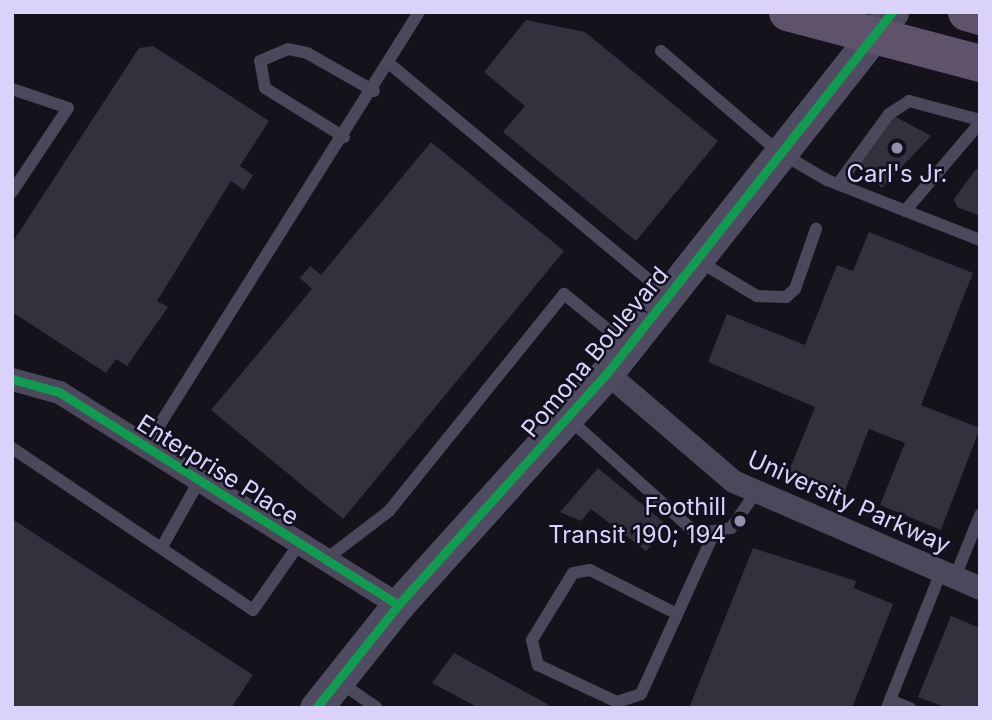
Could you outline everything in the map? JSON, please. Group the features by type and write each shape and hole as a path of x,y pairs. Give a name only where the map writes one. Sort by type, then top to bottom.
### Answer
{"main road":[{"path":"788,12 883,24 980,63"},
{"path":"966,12 980,16"}],"street":[{"name":"Pomona Boulevard","path":"316,708 398,606 607,373 779,152 883,24"},
{"name":"University Parkway","path":"607,373 733,481 980,588"},
{"name":"Enterprise Place","path":"12,379 59,392 398,606"}],"lane":[{"path":"145,448 391,65 419,12"},
{"path":"344,137 265,88 260,61 288,49 307,53 374,91"},
{"path":"661,51 779,152 838,184 980,240"},
{"path":"391,65 668,297"},
{"path":"12,89 68,108 12,192"},
{"path":"838,184 889,114 909,101 980,122 905,211"},
{"path":"697,260 757,296 786,297 816,229"},
{"path":"325,561 389,511 564,295 628,346"},
{"path":"567,418 682,524 713,535 731,528 756,492"},
{"path":"12,448 253,610 299,544"},
{"path":"162,547 199,481"},
{"path":"910,708 889,704 948,575 980,515"},
{"path":"677,614 590,570 573,573 532,640 538,665 617,702 641,694 713,535"},
{"path":"338,681 377,708"}],"building":[{"path":"526,20 585,32 718,141 636,241 503,132 525,106 484,72"},
{"path":"153,46 269,121 240,166 253,175 244,190 231,181 157,301 168,307 127,366 116,359 106,373 12,312 12,243 139,48"},
{"path":"894,116 931,136 882,188 856,167"},
{"path":"431,142 564,251 343,519 211,410 312,289 300,278 310,266 321,275"},
{"path":"976,169 980,170 980,216 957,207 954,199"},
{"path":"869,232 973,273 921,405 980,428 941,530 880,505 905,443 869,429 844,493 789,471 815,407 708,362 727,314 805,345 837,265 853,271"},
{"path":"598,468 667,525 646,551 591,509 581,521 560,512"},
{"path":"12,519 253,675 231,708 12,708"},
{"path":"753,548 856,581 854,588 893,604 852,708 689,708"},
{"path":"951,616 980,628 980,708 947,708 918,697"},
{"path":"454,653 549,705 547,708 479,708 432,683"}],"cycle path":[{"path":"316,708 398,605 607,373 892,12"},
{"path":"12,379 59,392 398,605"}],"place":[{"name":"Carl's Jr.","path":"897,148"},
{"name":"Foothill Transit 190; 194","path":"740,521"}]}
